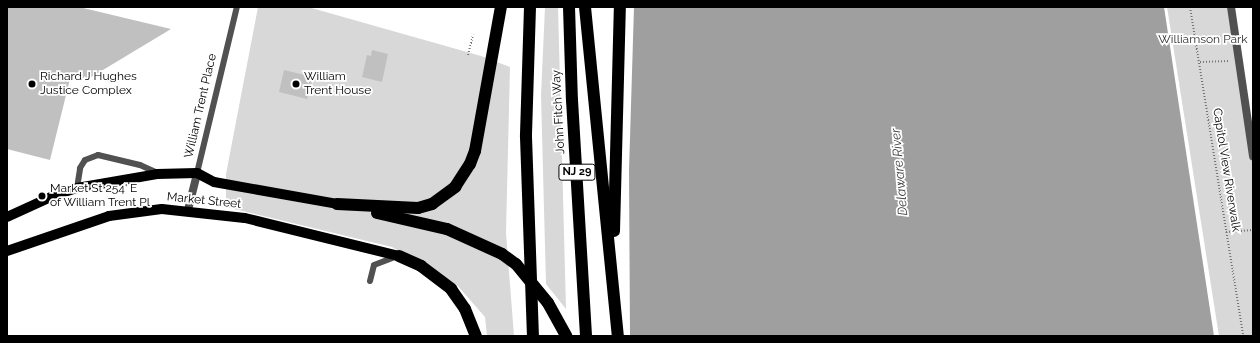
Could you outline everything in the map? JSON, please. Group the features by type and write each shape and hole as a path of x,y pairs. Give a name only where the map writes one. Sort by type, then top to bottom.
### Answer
{"highway":[{"path":"337,204 418,208 432,204 455,187 470,164 475,151 501,7"},
{"path":"530,7 526,136 533,336"},
{"name":"John Fitch Way","path":"569,7 572,100 586,336"},
{"path":"585,7 618,336"},
{"path":"612,266 620,7"},
{"path":"337,204 447,229 502,254 516,264 548,304 566,336"},
{"path":"399,256 421,266 451,289 465,309 476,336"}],"main road":[{"name":"Market Street","path":"7,217 55,195 77,188 116,180 162,174 198,173 214,182 337,204"},
{"name":"Market Street","path":"7,251 109,216 136,211 188,210 246,218 399,256"}],"street":[{"path":"1231,7 1253,156"},
{"name":"William Trent Place","path":"188,210 198,173"}],"lane":[{"name":"William Trent Place","path":"198,173 237,7"},
{"path":"77,188 80,168 85,160 98,155 140,165 162,174"},
{"path":"370,281 374,265 399,256"}],"path":[{"name":"Capitol View Riverwalk","path":"1190,7 1243,336"},
{"path":"468,55 473,35"},
{"path":"1200,62 1238,61"},
{"path":"1226,232 1253,230"}],"green space":[{"path":"258,7 308,7 481,56 510,67 506,233 514,336 487,336 485,317 457,285 392,247 226,207 226,174"},
{"path":"545,7 558,7 566,309 546,284 541,95"},
{"name":"Williamson Park","path":"1167,7 1229,7 1253,168 1253,336 1219,336"}],"water":[{"name":"Delaware River","path":"634,7 1164,7 1214,336 630,336 629,171"}],"building":[{"name":"Richard J Hughes Justice Complex","path":"7,7 79,7 171,29 88,79 71,75 50,160 7,149"},
{"path":"372,50 388,54 382,82 362,77 367,55 371,56"},
{"name":"William Trent House","path":"284,70 313,77 307,99 279,92"}],"place":[{"name":"Richard J Hughes Justice Complex","path":"32,84"},
{"name":"William Trent House","path":"296,84"},
{"name":"Market St 254' E of William Trent Pl","path":"42,196"}]}
